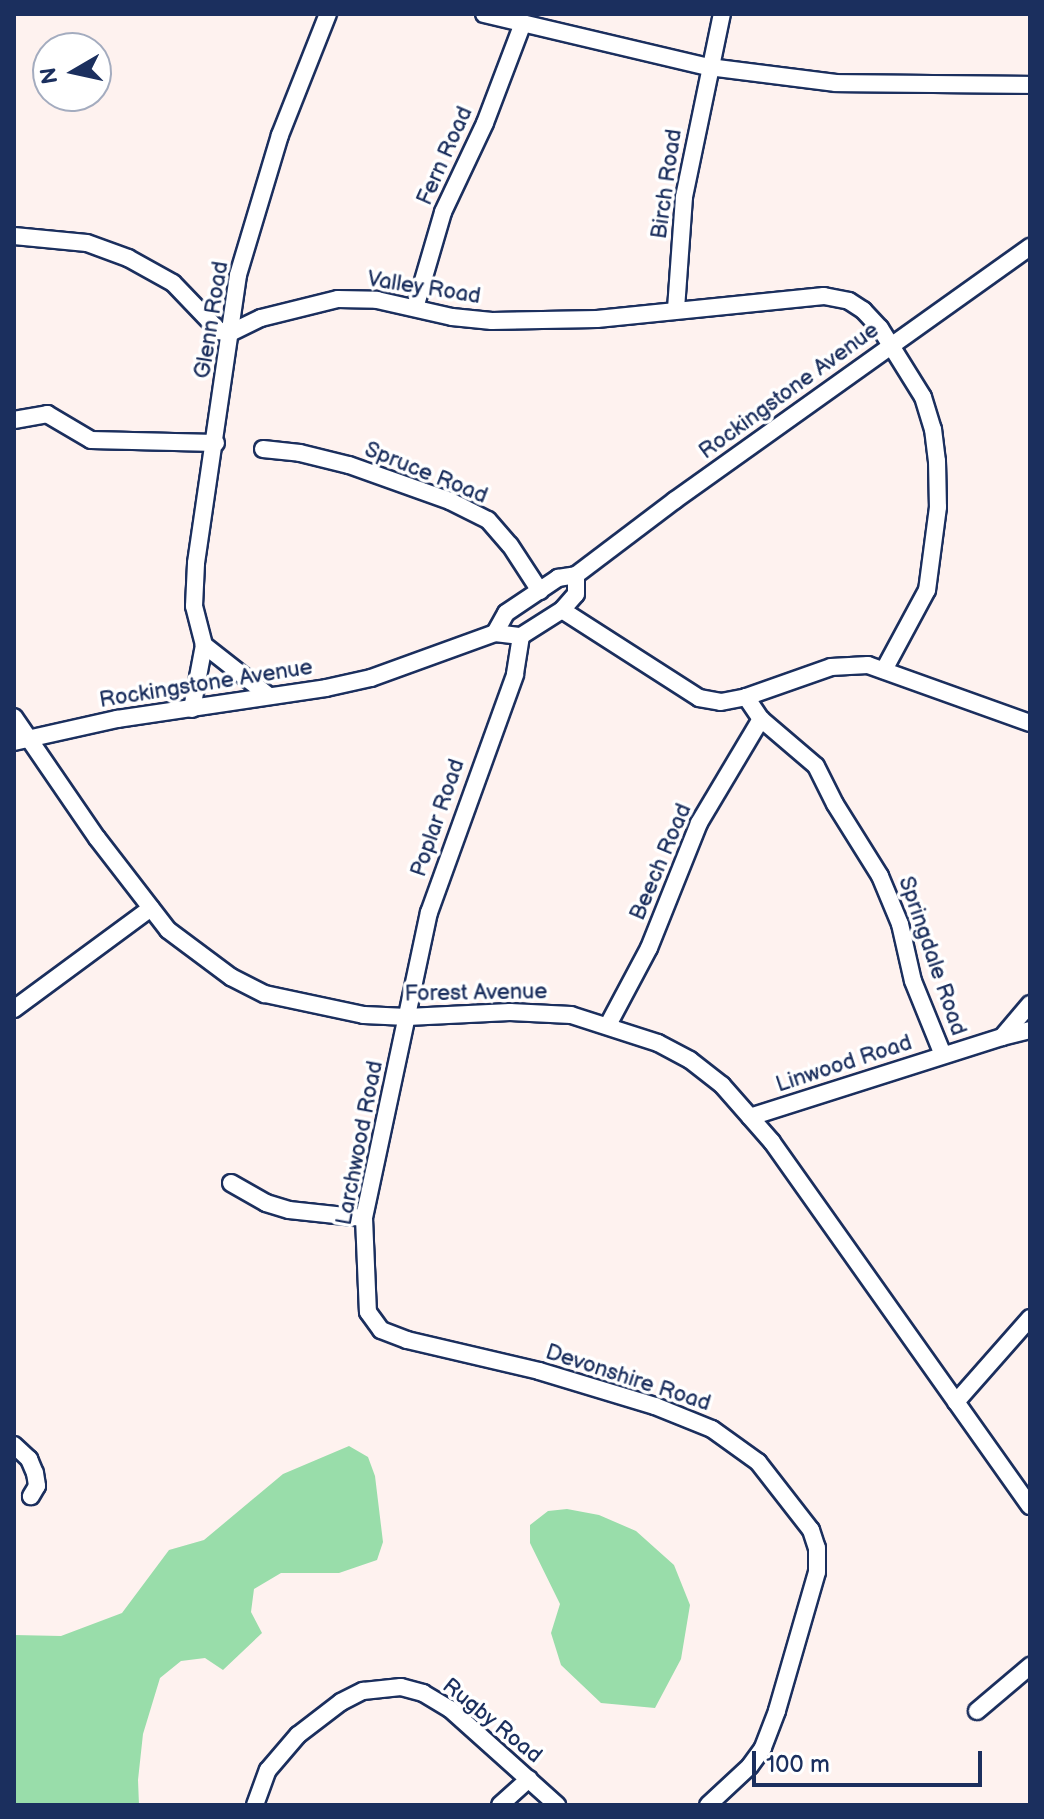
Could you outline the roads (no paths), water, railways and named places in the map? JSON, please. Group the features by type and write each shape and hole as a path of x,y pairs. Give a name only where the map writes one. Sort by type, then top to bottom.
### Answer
{"street":[{"name":"Glenn Road","path":"192,709 204,645 194,606 196,563 216,443 238,275 280,135 328,14"},
{"path":"484,14 709,67 836,83 1030,85"},
{"name":"Birch Road","path":"676,309 684,197 722,14"},
{"name":"Fern Road","path":"415,308 443,212 485,123 523,23"},
{"path":"14,236 87,243 128,258 173,283 219,331 230,333"},
{"name":"Rockingstone Avenue","path":"495,633 506,613 558,578 576,575 1030,247"},
{"name":"Valley Road","path":"230,333 261,318 338,299 377,300 492,321 597,319 824,296 849,301 863,310 891,345 923,397 933,429 938,507 927,590 884,670"},
{"path":"14,420 47,414 91,440 216,443"},
{"name":"Spruce Road","path":"263,449 300,453 349,465 450,501 488,520 510,545 540,591"},
{"path":"521,636 562,610 576,594 576,575"},
{"path":"562,610 699,698 721,702 746,697 831,667 868,665 1030,723"},
{"name":"Rockingstone Avenue","path":"20,739 371,678 495,633 521,636"},
{"name":"Poplar Road","path":"407,1017 429,912 515,675 521,636"},
{"path":"204,645 269,696"},
{"name":"Springdale Road","path":"746,697 761,719 816,766 835,804 880,876 900,924 913,981 943,1055"},
{"name":"Forest Avenue","path":"14,717 20,739 168,930 206,961 265,994 323,1008 407,1017 510,1012 571,1015 658,1043 690,1060 722,1085 772,1142 1030,1506"},
{"name":"Beech Road","path":"608,1025 649,948 699,823 761,719"},
{"path":"14,1009 151,908"},
{"path":"1002,1037 1030,1004"},
{"name":"Larchwood Road","path":"375,1324 368,1312 363,1268 364,1218 407,1017"},
{"name":"Linwood Road","path":"750,1117 1030,1030"},
{"path":"231,1183 277,1207 364,1218"},
{"path":"956,1402 1030,1318"},
{"name":"Devonshire Road","path":"375,1324 407,1340 539,1371 655,1406 712,1429 758,1462 811,1530 817,1548 817,1572 763,1748 750,1766 708,1805"},
{"path":"14,1445 29,1459 35,1473 37,1486 31,1496"},
{"path":"977,1711 1030,1666"},
{"name":"Rugby Road","path":"255,1805 268,1770 298,1735 341,1702 375,1689 401,1687 423,1693 450,1709 557,1805"},
{"path":"500,1805 529,1779"}]}
